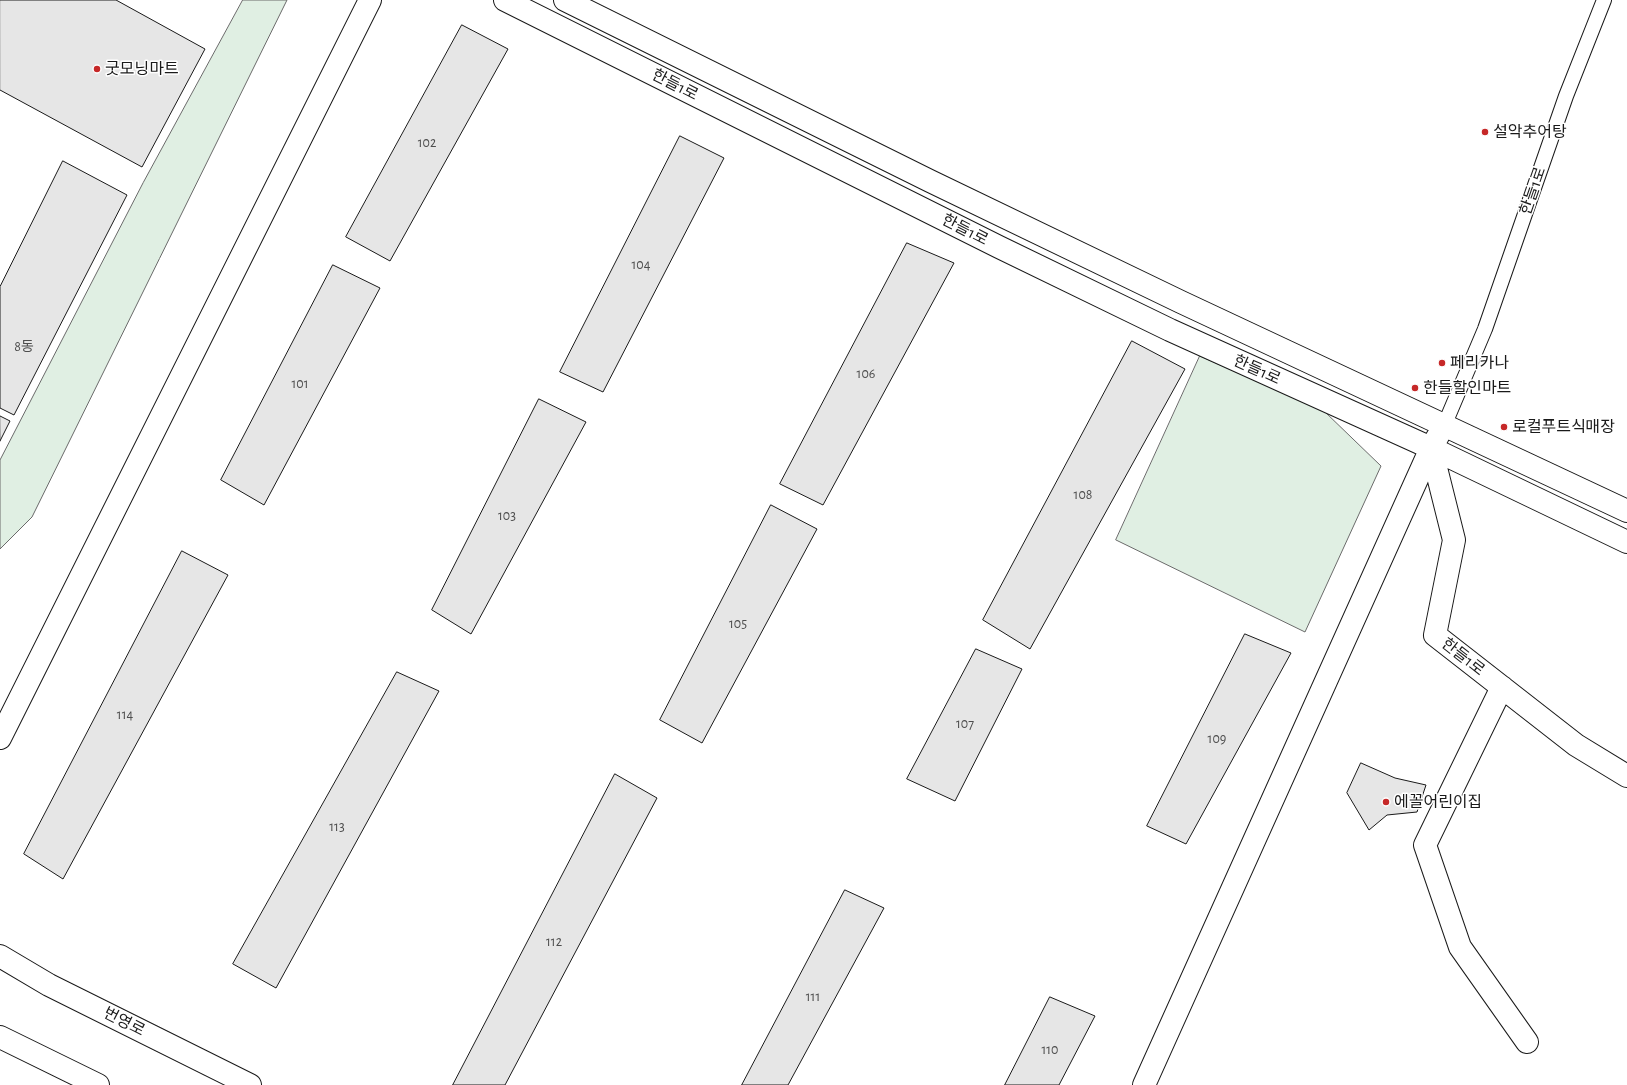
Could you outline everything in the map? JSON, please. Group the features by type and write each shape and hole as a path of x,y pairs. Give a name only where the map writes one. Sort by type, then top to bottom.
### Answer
{"street":[{"path":"0,738 370,0"},
{"name":"한들1로","path":"506,0 999,247 1170,330 1431,448 1627,542"},
{"name":"한들1로","path":"565,0 930,181 1444,426 1627,511"},
{"path":"1144,1085 1431,448 1444,426"},
{"name":"한들1로","path":"1431,448 1454,540 1435,635 1576,745 1627,776"},
{"path":"1502,687 1425,845 1460,947 1527,1042"},
{"name":"번영로","path":"0,956 49,985 250,1085"},
{"path":"0,1036 98,1085"}],"lane":[{"name":"한들1로","path":"1444,426 1485,329 1566,96 1604,0"}],"green space":[{"path":"243,0 287,0 32,517 0,549 0,460 143,183"},
{"path":"1200,356 1324,411 1381,466 1305,632 1116,540"}],"building":[{"name":"굿모닝마트","path":"0,0 116,0 205,49 142,167 0,90"},
{"path":"462,25 508,49 390,261 346,237"},
{"path":"680,136 724,158 603,392 560,372"},
{"path":"63,161 127,195 14,415 0,408 0,287"},
{"path":"907,243 954,263 823,505 780,484"},
{"path":"333,265 380,288 264,505 221,480"},
{"path":"1132,341 1185,369 1030,649 983,620"},
{"path":"539,399 586,422 471,634 432,610"},
{"path":"0,416 10,421 0,441"},
{"path":"771,505 817,529 702,743 660,720"},
{"path":"182,551 228,575 63,879 24,854"},
{"path":"1245,634 1291,653 1186,844 1147,826"},
{"path":"976,649 1022,669 955,801 907,779"},
{"path":"397,672 439,691 276,988 233,964"},
{"name":"에꼴어린이집","path":"1361,763 1395,778 1426,785 1417,812 1387,815 1369,830 1347,793"},
{"path":"615,774 657,798 505,1085 453,1085"},
{"path":"845,890 884,908 788,1085 742,1085"},
{"path":"1050,997 1095,1016 1059,1085 1005,1085"}],"place":[{"name":"굿모닝마트","path":"97,69"},
{"name":"설악추어탕","path":"1485,132"},
{"name":"페리카나","path":"1442,363"},
{"name":"한들할인마트","path":"1415,388"},
{"name":"로컬푸트식매장","path":"1504,427"},
{"name":"에꼴어린이집","path":"1386,802"}]}
